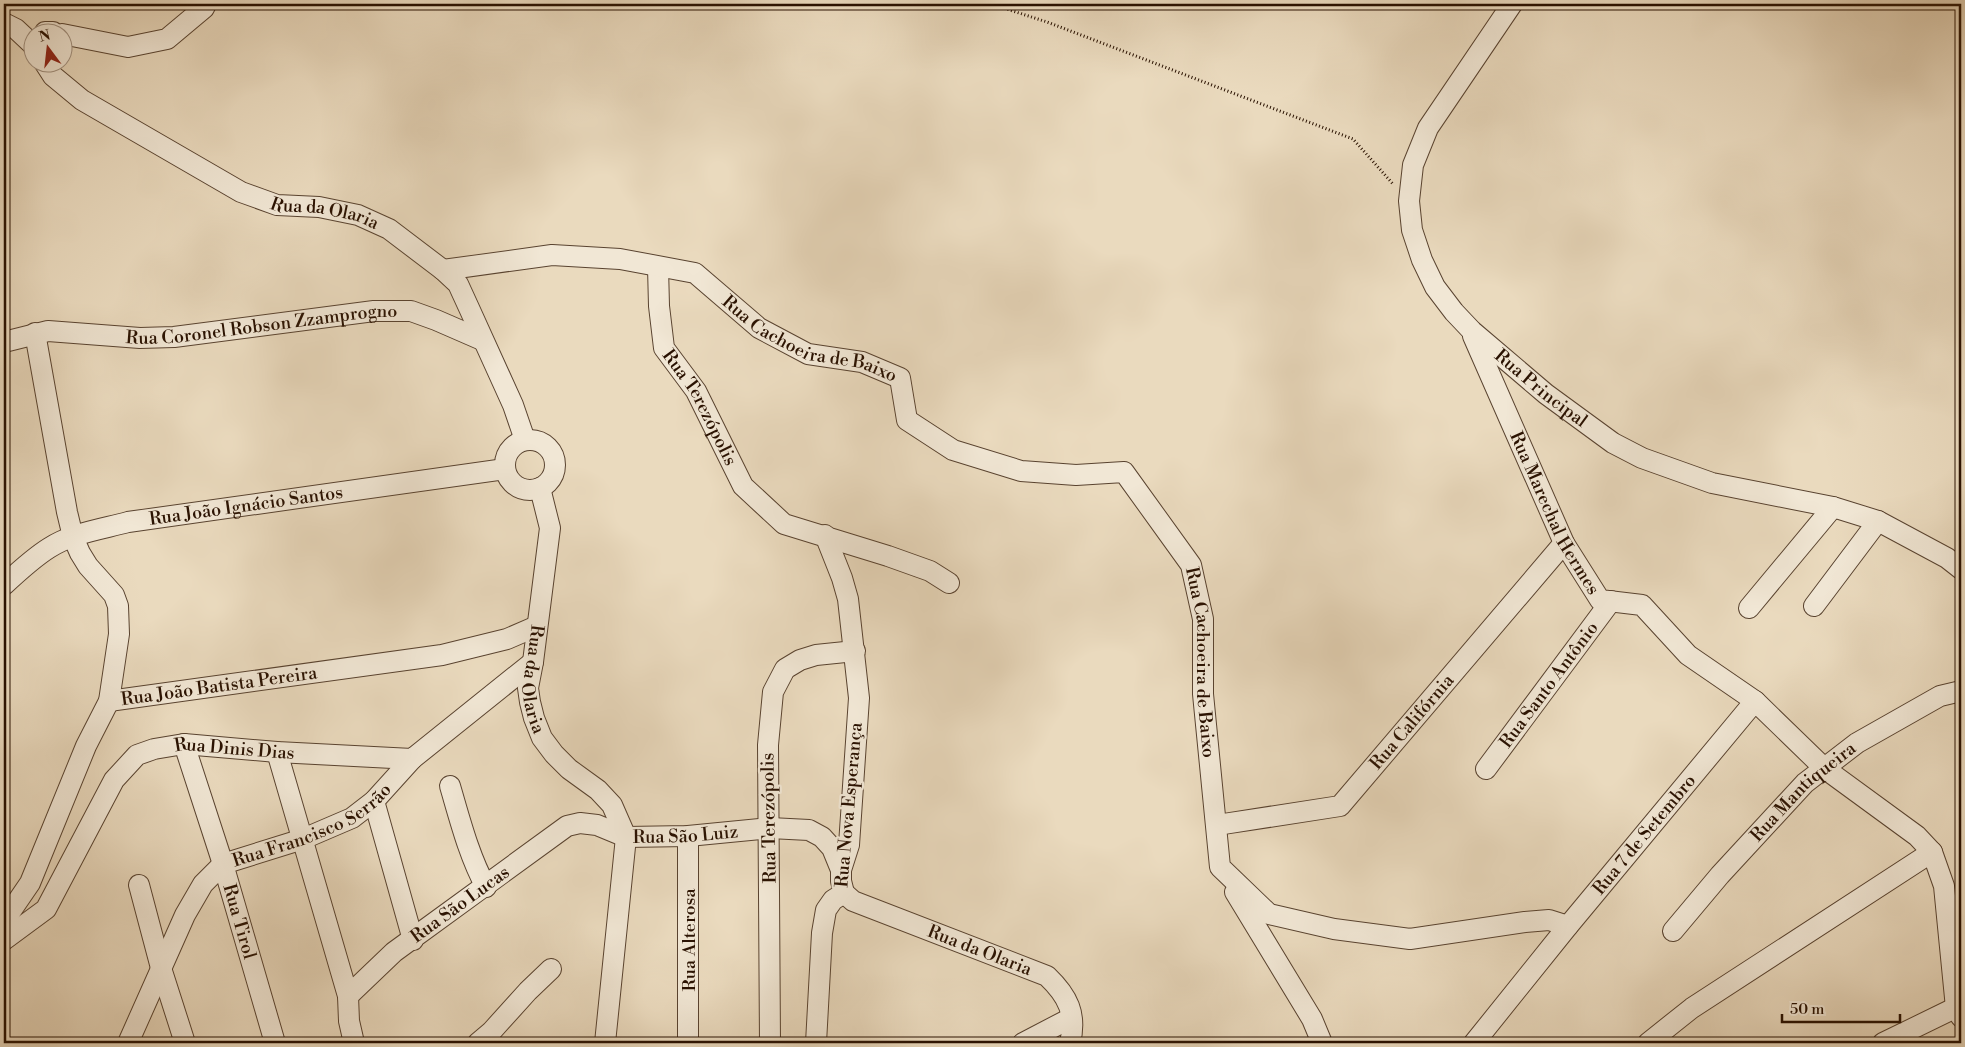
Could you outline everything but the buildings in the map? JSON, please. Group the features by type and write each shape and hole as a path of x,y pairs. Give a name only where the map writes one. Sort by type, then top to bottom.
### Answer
{"street":[{"path":"72,36 128,47 167,39 204,8 206,4"},
{"name":"Rua Principal","path":"1512,4 1428,128 1413,165 1409,201 1412,230 1422,260 1435,286 1454,312 1472,331 1546,394 1613,443 1642,458 1712,483 1833,507 1878,521 1947,558 1961,569"},
{"path":"4,23 22,35"},
{"name":"Rua da Olaria","path":"50,72 82,100 241,192 277,205 319,207 358,215 389,229 443,270 458,284 513,405 525,440"},
{"path":"443,270 552,256 620,259 658,266"},
{"name":"Rua Terezópolis","path":"658,266 659,306 664,348 696,391 744,486 784,524 825,535 930,571 948,583"},
{"name":"Rua Cachoeira de Baixo","path":"658,266 695,273 759,328 808,354 862,362 900,378 908,420 953,450 1021,471 1076,475 1124,472 1191,565 1203,619 1203,694 1220,867"},
{"name":"Rua Coronel Robson Zzamprogno","path":"4,342 48,330 140,338 174,336 333,315 383,311 411,311 482,340"},
{"name":"Rua Marechal Hermes","path":"1472,331 1564,543 1600,600 1642,605 1688,655 1755,701"},
{"path":"35,333 73,537 88,566 114,595 118,606 119,634 109,701"},
{"path":"525,440 541,443 552,454 554,470 546,483 540,488 532,490 518,487 507,476 505,469 507,454 512,448 525,440"},
{"name":"Rua João Ignácio Santos","path":"4,585 32,560 51,547 73,537 128,522 505,469"},
{"name":"Rua da Olaria","path":"540,488 550,528 528,688 534,718 542,738 554,754 569,769 598,790 612,805 626,837"},
{"path":"1749,608 1833,507"},
{"path":"1814,606 1878,521"},
{"name":"Rua Nova Esperança","path":"816,1043 822,933 826,910 833,900 844,893 841,870 849,845 859,698 855,651 846,592 825,535"},
{"name":"Rua Califórnia","path":"1217,825 1340,806 1564,543"},
{"name":"Rua Santo Antônio","path":"1486,769 1611,601"},
{"name":"Rua João Batista Pereira","path":"4,921 30,883 86,746 109,701 442,655 507,639 537,626"},
{"name":"Rua Terezópolis","path":"770,1043 768,745 773,692 785,669 800,660 816,655 855,651"},
{"path":"412,759 533,662"},
{"name":"Rua Mantiqueira","path":"1673,931 1720,875 1798,790 1824,768 1857,743 1940,696 1961,691"},
{"path":"1755,701 1824,768 1917,836 1932,852 1944,886 1960,1010 1883,1043"},
{"name":"Rua 7 de Setembro","path":"1474,1043 1568,926 1755,701"},
{"name":"Rua Dinis Dias","path":"4,940 46,909 114,780 137,755 154,748 184,744 277,752 412,759"},
{"name":"Rua Tirol","path":"184,744 223,864 275,1043"},
{"path":"277,752 348,996 349,1021 354,1043"},
{"name":"Rua Francisco Serrão","path":"128,1043 185,915 203,884 223,864 303,839 352,818 374,801 412,759"},
{"path":"450,786 465,836 486,887"},
{"path":"374,801 413,940"},
{"name":"Rua São Lucas","path":"348,996 394,952 568,826 580,823 598,825 626,837"},
{"name":"Rua São Luiz","path":"605,1043 626,837 688,836 770,828 809,830 822,837 832,848 841,870"},
{"name":"Rua Alterosa","path":"688,836 688,1043"},
{"path":"1648,1043 1692,1008 1932,852"},
{"path":"1220,867 1268,914 1334,929 1410,939 1524,922 1549,920 1568,926"},
{"path":"1220,867 1312,1019 1322,1043"},
{"path":"139,885 161,968 185,1043"},
{"name":"Rua da Olaria","path":"844,893 853,901 1047,976 1062,991 1068,1002 1073,1033 1070,1043"},
{"path":"478,1043 491,1032 551,969"},
{"path":"1023,1043 1072,1018"}],"path":[{"path":"991,4 1047,22 1353,139 1409,201"}]}
